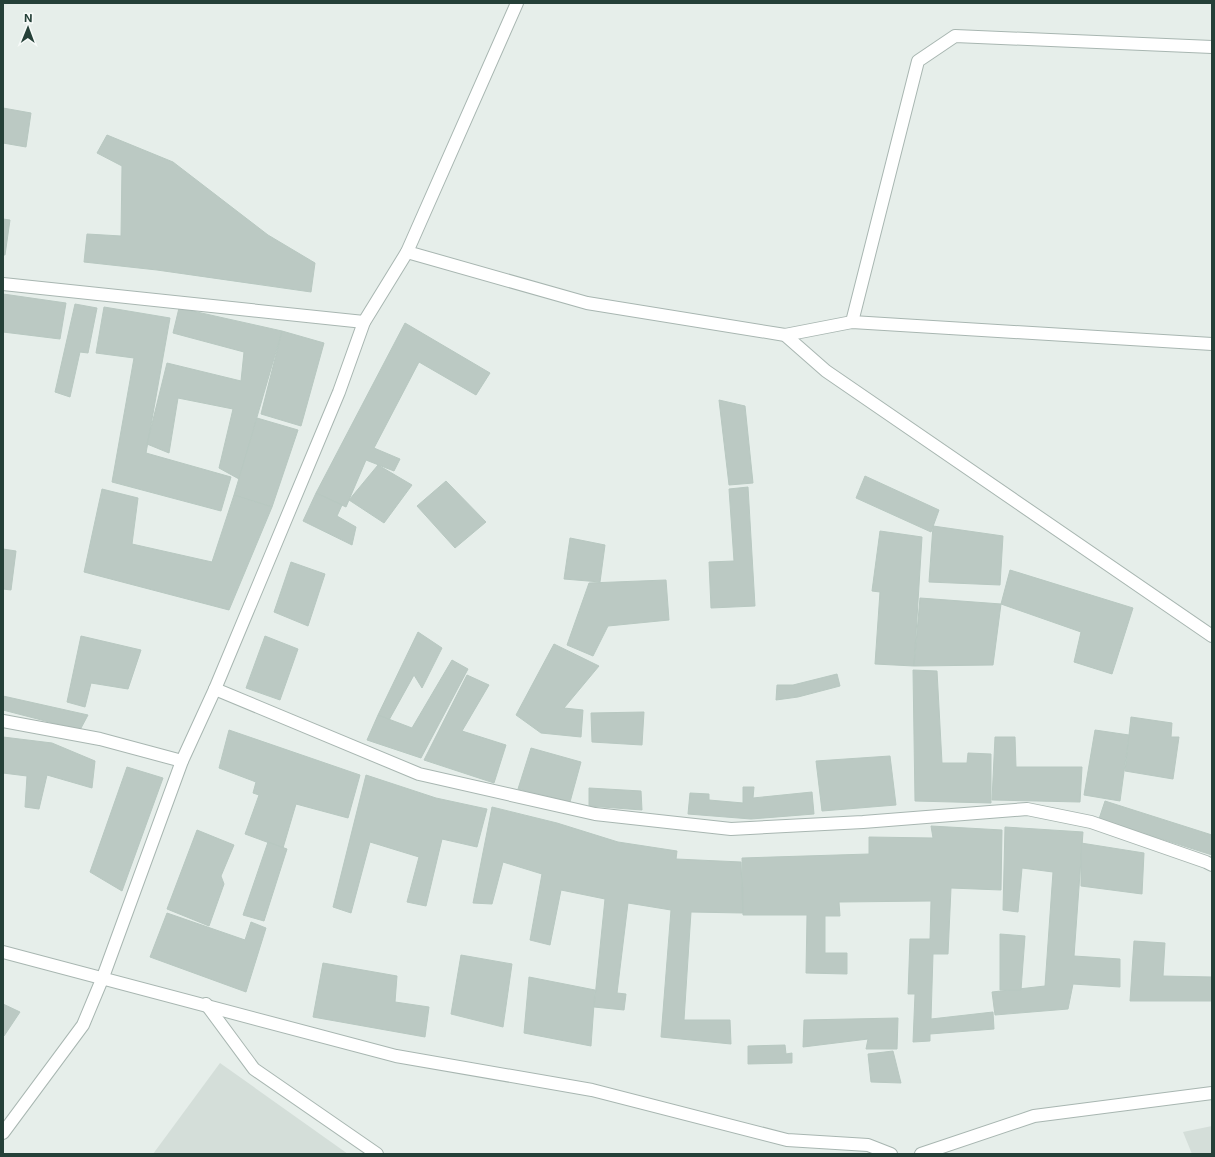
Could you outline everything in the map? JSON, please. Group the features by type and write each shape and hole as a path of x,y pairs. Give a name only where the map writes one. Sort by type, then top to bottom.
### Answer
{"street":[{"path":"3,1133 83,1025 103,977 182,761 215,689 339,392 364,322 407,252 517,3"},
{"path":"852,322 918,61 954,36 1212,47"},
{"path":"407,252 587,303 785,335 852,322 1212,344"},
{"path":"3,284 364,322"},
{"path":"785,335 826,371 1212,636"},
{"path":"215,689 419,774 595,814 731,829 863,822 1027,809 1091,822 1212,865"},
{"path":"3,721 100,739 182,761"},
{"path":"3,952 206,1004 396,1056 592,1090 787,1140 868,1145 891,1154"},
{"path":"206,1004 254,1069 377,1154"},
{"path":"921,1154 1034,1116 1212,1093"}],"shaded area":[{"path":"220,1063 348,1154 153,1154"},
{"path":"1212,1126 1212,1154 1192,1154 1183,1132"}],"building":[{"path":"3,108 31,113 26,147 3,143"},
{"path":"107,135 173,162 268,235 315,263 311,292 157,270 84,262 87,234 121,236 122,166 97,153"},
{"path":"3,219 10,220 5,255 3,255"},
{"path":"3,294 66,303 60,339 3,332"},
{"path":"75,304 97,308 88,353 80,352 70,397 55,392"},
{"path":"104,307 170,318 146,453 231,477 221,511 112,482 134,358 96,353"},
{"path":"179,308 282,331 239,479 219,468 233,409 178,398 169,453 147,444 167,363 241,381 244,352 173,333"},
{"path":"405,323 490,373 476,395 419,362 374,448 400,459 394,471 366,460 346,507 316,493"},
{"path":"282,331 324,343 301,426 261,414"},
{"path":"719,400 745,406 753,483 729,485"},
{"path":"257,418 298,430 272,507 234,495"},
{"path":"378,465 412,485 384,523 349,500"},
{"path":"865,476 939,510 931,532 856,498"},
{"path":"446,481 486,522 455,548 417,506"},
{"path":"748,487 755,606 711,608 709,562 734,561 729,489"},
{"path":"102,489 138,498 132,544 212,562 234,495 272,507 229,610 84,572"},
{"path":"316,493 342,505 337,516 356,527 352,545 303,521"},
{"path":"933,526 1003,536 1000,585 929,582"},
{"path":"880,531 922,537 914,666 875,664 880,592 872,591"},
{"path":"570,538 605,545 600,582 564,579"},
{"path":"3,549 16,551 11,590 3,589"},
{"path":"291,562 325,574 308,626 274,612"},
{"path":"1010,570 1133,608 1112,674 1074,662 1081,632 1001,604"},
{"path":"666,580 669,620 608,626 593,656 567,645 589,583"},
{"path":"920,598 1001,604 993,665 914,666"},
{"path":"418,632 442,648 422,688 414,675 389,720 378,715"},
{"path":"81,636 141,650 128,689 91,683 85,707 67,702"},
{"path":"265,636 298,649 280,700 246,688"},
{"path":"554,644 599,666 564,708 583,710 581,737 541,733 516,715"},
{"path":"452,660 468,669 421,758 367,740 378,715 412,728"},
{"path":"913,670 937,671 942,763 967,763 968,753 991,754 991,803 915,801"},
{"path":"837,674 840,686 798,697 776,700 777,685 793,685"},
{"path":"467,675 489,685 462,731 506,745 494,783 424,760"},
{"path":"3,696 88,715 80,730 3,710"},
{"path":"644,712 642,745 592,742 591,713"},
{"path":"1131,717 1172,723 1171,737 1179,737 1173,779 1125,771"},
{"path":"229,730 360,775 348,818 296,804 283,848 245,834 259,795 253,793 256,782 219,768"},
{"path":"1095,730 1129,735 1120,801 1084,795"},
{"path":"3,737 52,743 95,761 92,788 47,775 39,809 25,807 27,776 3,773"},
{"path":"995,737 1015,737 1016,767 1082,767 1080,802 992,800"},
{"path":"531,748 581,762 570,802 518,789"},
{"path":"890,756 896,805 822,811 816,761"},
{"path":"127,767 163,778 122,891 90,872"},
{"path":"366,775 436,798 487,809 477,847 442,839 426,906 407,902 419,857 370,842 351,913 333,907"},
{"path":"743,787 754,787 753,798 812,792 814,814 751,819 688,814 690,793 709,794 709,800 743,803"},
{"path":"589,788 641,791 642,810 589,806"},
{"path":"1105,801 1212,835 1212,855 1099,819"},
{"path":"492,807 557,823 618,842 677,851 676,859 741,862 743,913 691,912 684,1020 730,1020 731,1044 661,1037 671,910 628,903 617,993 626,994 624,1010 594,1007 605,899 561,890 550,945 530,940 542,874 503,862 492,904 473,903"},
{"path":"931,826 1002,830 1001,890 951,888 948,954 933,954 931,1019 993,1012 994,1029 930,1034 930,1041 913,1042 915,994 908,994 910,939 930,939 931,901 839,902 840,916 825,916 825,953 847,953 847,974 806,973 807,915 743,915 742,858 869,854 869,837 933,838"},
{"path":"1005,827 1083,832 1074,956 1120,959 1120,987 1073,984 1068,1009 995,1015 992,992 1045,986 1053,872 1022,868 1018,912 1003,910"},
{"path":"197,830 234,845 221,876 224,884 209,926 167,909"},
{"path":"268,842 287,849 264,921 243,915"},
{"path":"1081,843 1144,853 1142,894 1081,886"},
{"path":"167,913 245,940 251,922 266,928 246,992 150,957"},
{"path":"1000,934 1025,936 1021,990 1000,990"},
{"path":"1134,941 1165,943 1163,976 1212,977 1212,1001 1130,1001"},
{"path":"461,955 512,964 503,1027 451,1014"},
{"path":"323,963 397,976 395,1002 429,1007 425,1037 313,1017"},
{"path":"529,977 595,990 591,1046 524,1033"},
{"path":"3,1004 20,1012 4,1036 3,1035"},
{"path":"898,1018 897,1049 866,1049 868,1039 803,1047 804,1020"},
{"path":"785,1045 786,1054 792,1053 792,1063 748,1064 748,1046"},
{"path":"893,1051 901,1083 871,1082 868,1054"}]}
